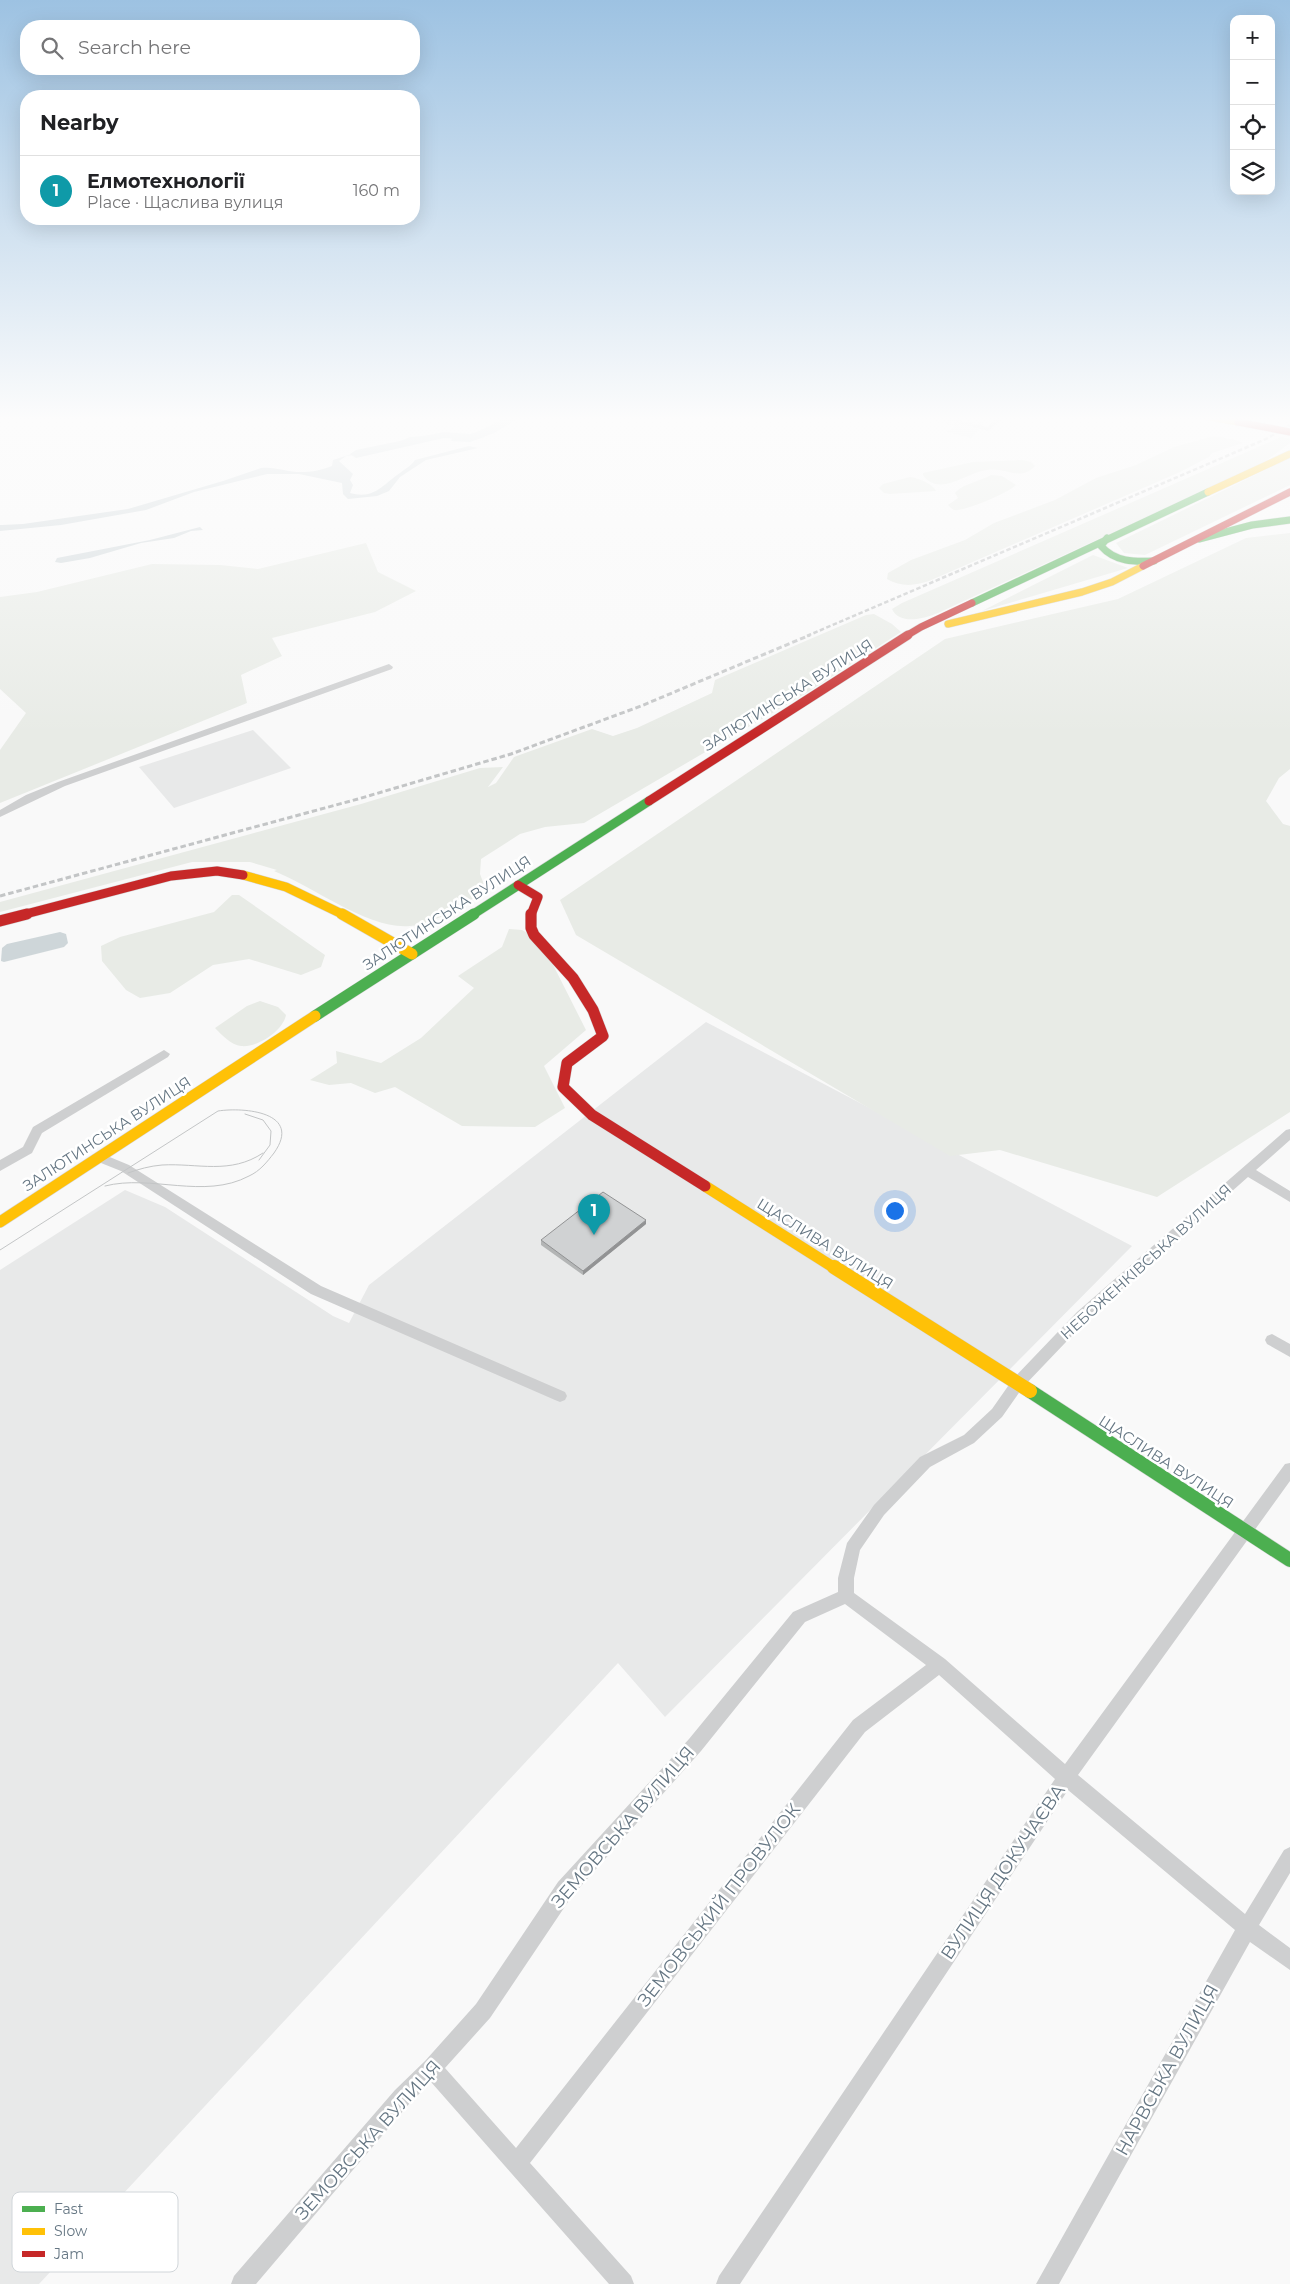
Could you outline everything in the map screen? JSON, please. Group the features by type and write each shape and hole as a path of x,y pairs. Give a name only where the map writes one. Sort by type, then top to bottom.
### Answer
{"main road":[{"path":"912,634 921,627 1141,523"},
{"path":"912,634 1092,589 1112,582 1231,523"},
{"path":"1199,539 1252,525 1270,523"},
{"path":"1107,538 1101,546 1103,551 1112,557 1135,561 1162,558"},
{"name":"ЗАЛЮТИНСЬКА ВУЛИЦЯ","path":"0,1222 518,884 912,634"},
{"path":"0,921 171,876 218,871 263,878 300,892 412,954"},
{"name":"ЩАСЛИВА ВУЛИЦЯ","path":"518,884 538,897 530,919 535,935 545,952 567,970 592,1008 601,1028 603,1036 567,1063 563,1087 592,1116 1018,1382 1290,1560"}],"street":[{"path":"0,814 14,804 77,778 182,739 389,667"},
{"path":"0,1166 28,1150 37,1130 164,1054"},
{"name":"НЕБОЖЕНКІВСЬКА ВУЛИЦЯ","path":"846,1596 846,1578 853,1548 878,1510 925,1462 969,1439 997,1413 1018,1382 1082,1316 1290,1133"},
{"path":"100,1158 125,1168 316,1290 560,1396"},
{"path":"1248,1171 1290,1197"},
{"path":"1272,1340 1290,1350"},
{"name":"ВУЛИЦЯ ДОКУЧАЄВА","path":"727,2284 1066,1777 1290,1469"},
{"path":"846,1596 939,1665 1066,1777 1247,1928 1290,1960"},
{"name":"ЗЕМОВСЬКА ВУЛИЦЯ","path":"242,2284 402,2097 432,2068 483,2011 565,1889 695,1745 799,1618 846,1596"},
{"name":"ЗЕМОВСЬКИЙ ПРОВУЛОК","path":"517,2164 859,1726 939,1665"},
{"name":"НАРВСЬКА ВУЛИЦЯ","path":"1047,2284 1247,1928 1290,1856"},
{"path":"432,2068 623,2284"}],"shaded area":[{"path":"75,523 0,531 0,525"},
{"path":"994,523 1064,523 929,581 908,585 887,579 888,573 911,560 965,540"},
{"path":"1086,523 1134,523 938,613 913,619 901,618 892,609"},
{"path":"1158,523 1212,523 1145,555 1124,553 1116,543"},
{"path":"200,527 203,530 191,531 174,538 141,543 90,558 61,563 55,562 57,558 150,540"},
{"path":"1290,533 1290,769 1279,778 1266,801 1283,824 1290,826 1290,1112 1157,1197 1000,1150 950,1156 576,935 560,900 945,639 1118,599 1246,538"},
{"path":"366,543 378,572 416,591 375,612 272,638 282,656 241,675 247,703 0,803 0,750 26,713 0,689 0,597 37,592 152,564 220,565 258,569"},
{"path":"1093,555 1128,568 982,611"},
{"path":"874,614 892,624 901,632 808,692 584,823 545,827 520,834 481,859 480,874 486,890 450,913 429,922 410,926 394,925 359,915 274,871 277,870 250,862 192,862 0,912 0,902 361,804 480,768 503,767 488,787 496,783 514,757 592,729 613,736 637,728 712,693 715,680 866,615"},
{"path":"253,730 291,768 174,808 139,767"},
{"path":"232,895 239,895 325,955 321,967 301,975 249,959 213,965 170,993 140,998 126,990 102,961 101,946 120,937 214,912"},
{"path":"509,929 522,930 541,941 586,1030 544,1066 565,1108 535,1127 462,1126 395,1087 375,1093 351,1083 329,1085 310,1080 337,1063 336,1051 381,1063 421,1038 474,988 458,976 502,947"},
{"path":"60,932 66,934 68,943 64,947 4,962 1,961 2,948 7,944"},
{"path":"260,1001 278,1007 286,1015 280,1027 268,1037 254,1044 241,1046 230,1042 215,1028 247,1006"},
{"path":"706,1022 1132,1246 665,1717 618,1663 125,2192 12,2192 12,2272 50,2272 39,2284 0,2284 0,1270 125,1190 165,1207 333,1316 349,1323 369,1285"}],"building":[{"path":"603,1192 646,1220 583,1271 541,1240"}],"tram line":[{"path":"0,1250 218,1111 242,1110 267,1115 276,1121 281,1129 281,1139 266,1163 253,1174 232,1183 196,1187 141,1183 105,1186"},
{"path":"245,1114 263,1120 271,1131 270,1145 259,1160"},
{"path":"128,1173 162,1165 226,1166 251,1160 263,1153"}],"railway":[{"path":"807,636 1071,523"},
{"path":"0,896 358,799 511,754 641,706 810,635"}],"traffic: fast":[{"path":"972,603 1143,523"},
{"path":"1199,539 1252,525 1270,523"},
{"path":"1107,538 1101,546 1111,556 1132,561 1154,561"},
{"path":"315,1016 649,801"},
{"path":"1030,1391 1290,1560"}],"traffic: slow":[{"path":"948,624 1082,592 1112,582 1143,566"},
{"path":"243,875 286,887 330,907 412,954"},
{"path":"0,1222 315,1016"},
{"path":"705,1186 1030,1391"}],"traffic: jam":[{"path":"1143,566 1229,523"},
{"path":"649,801 921,627 972,603"},
{"path":"0,921 171,876 217,871 243,875"},
{"path":"518,885 538,897 530,916 534,935 538,942 563,965 573,978 593,1010 603,1036 567,1063 563,1087 592,1115 705,1186"}],"place":[{"name":"Елмотехнології","path":"594,1235"}]}
